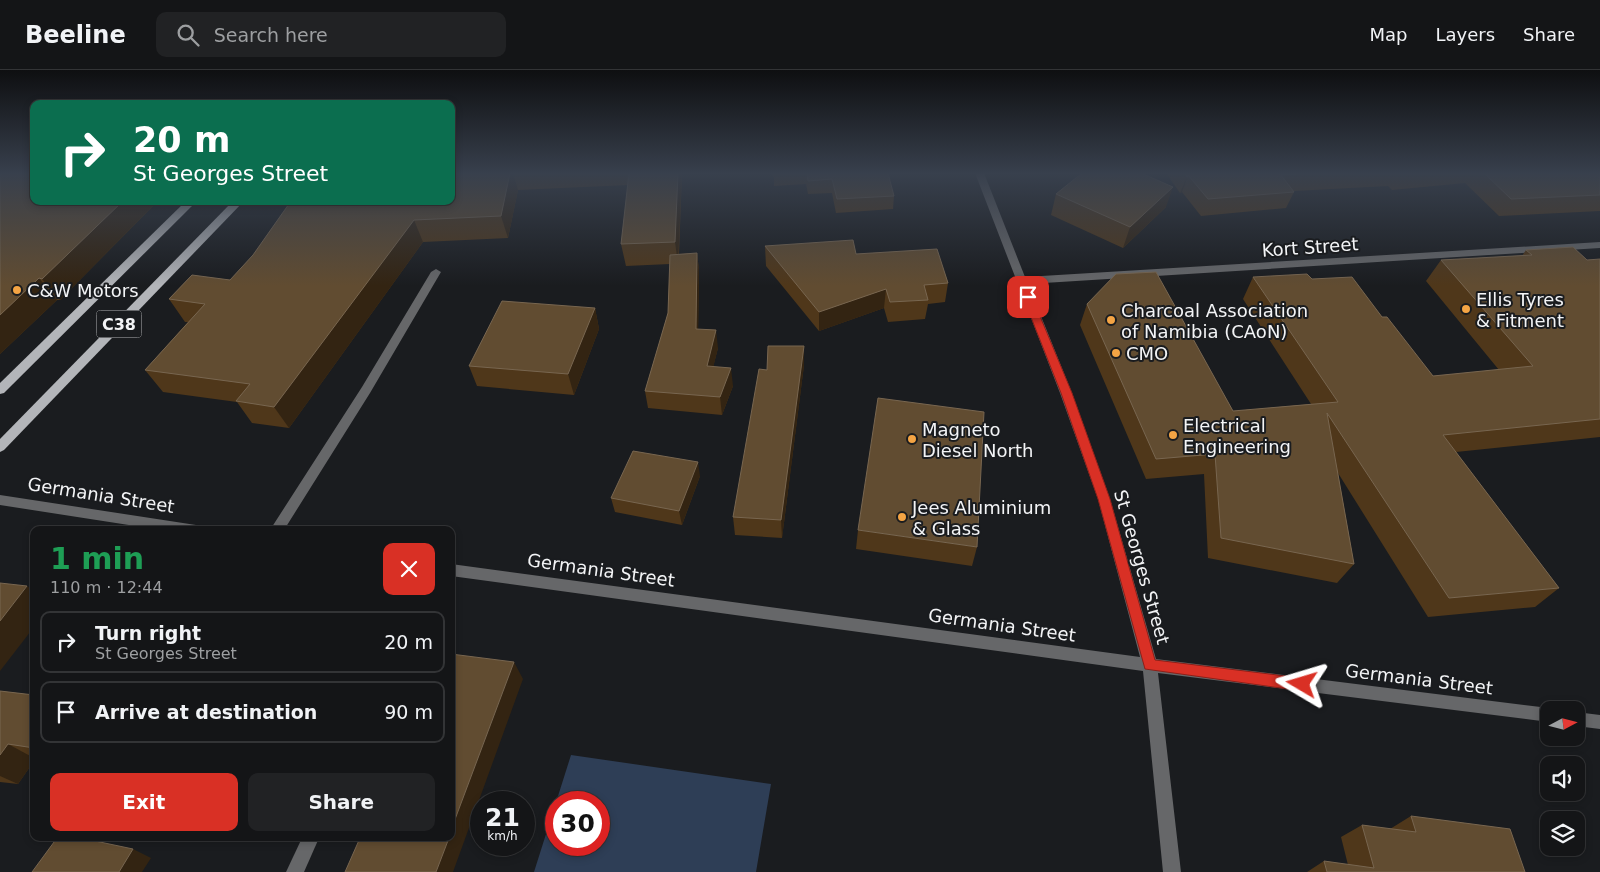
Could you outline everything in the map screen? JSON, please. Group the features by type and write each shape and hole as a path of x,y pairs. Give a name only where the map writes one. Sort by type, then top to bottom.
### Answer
{"main road":[{"name":"C38","path":"0,390 182,210"},
{"name":"C38","path":"0,447 230,210"}],"street":[{"name":"St Georges Street","path":"993,210 1066,393 1104,499 1150,665 1172,872"},
{"name":"Kort Street","path":"1021,281 1600,245"},
{"path":"280,526 366,390 436,272"},
{"name":"Germania Street","path":"0,500 170,526"},
{"name":"Germania Street","path":"455,571 1150,665 1540,714"},
{"path":"1585,720 1600,722"},
{"path":"295,872 310,841"}],"shaded area":[{"path":"571,755 771,784 756,872 534,872 545,837 545,856 610,856 610,791 560,791"}],"building":[{"path":"0,210 113,210 42,279 39,278 0,315"},
{"path":"284,210 502,210 501,216 414,220 274,407 236,401 250,384 145,370 205,304 169,299 192,275 230,280 253,255"},
{"path":"625,210 676,210 675,242 621,244"},
{"path":"1093,210 1148,210 1130,227"},
{"path":"853,240 856,254 937,249 948,283 924,285 928,300 890,302 886,289 819,312 765,246"},
{"path":"1573,247 1587,260 1600,259 1600,419 1443,435 1559,588 1449,598 1327,413 1354,564 1221,538 1215,454 1156,459 1087,304 1116,274 1156,272 1233,411 1338,402 1253,277 1307,274 1312,279 1352,277 1382,317 1387,317 1433,376 1533,366 1441,260 1532,255 1526,250"},
{"path":"697,253 696,329 716,330 707,366 731,368 720,397 645,391 668,313 670,255"},
{"path":"502,301 595,308 568,374 469,366"},
{"path":"768,346 804,346 781,520 733,517 759,369 767,370"},
{"path":"878,398 984,412 977,547 858,530"},
{"path":"633,451 698,462 679,511 611,498"},
{"path":"0,583 27,586 0,621"},
{"path":"455,655 514,662 455,819"},
{"path":"0,691 30,695 30,747 8,744 0,755"},
{"path":"1411,816 1510,829 1525,872 1327,872 1324,861 1374,868 1362,825 1416,832"},
{"path":"55,841 95,841 133,849 119,872 32,872"},
{"path":"359,841 448,841 436,872 345,872"}],"place":[{"name":"C&W Motors","path":"17,290"},
{"name":"Ellis Tyres & Fitment","path":"1466,309"},
{"name":"Charcoal Association of Namibia (CAoN)","path":"1111,320"},
{"name":"CMO","path":"1116,353"},
{"name":"Electrical Engineering","path":"1173,435"},
{"name":"Magneto Diesel North","path":"912,439"},
{"name":"Jees Aluminium & Glass","path":"902,517"}],"route":[{"path":"1028,297 1066,393 1104,499 1150,665 1302,684"}]}
